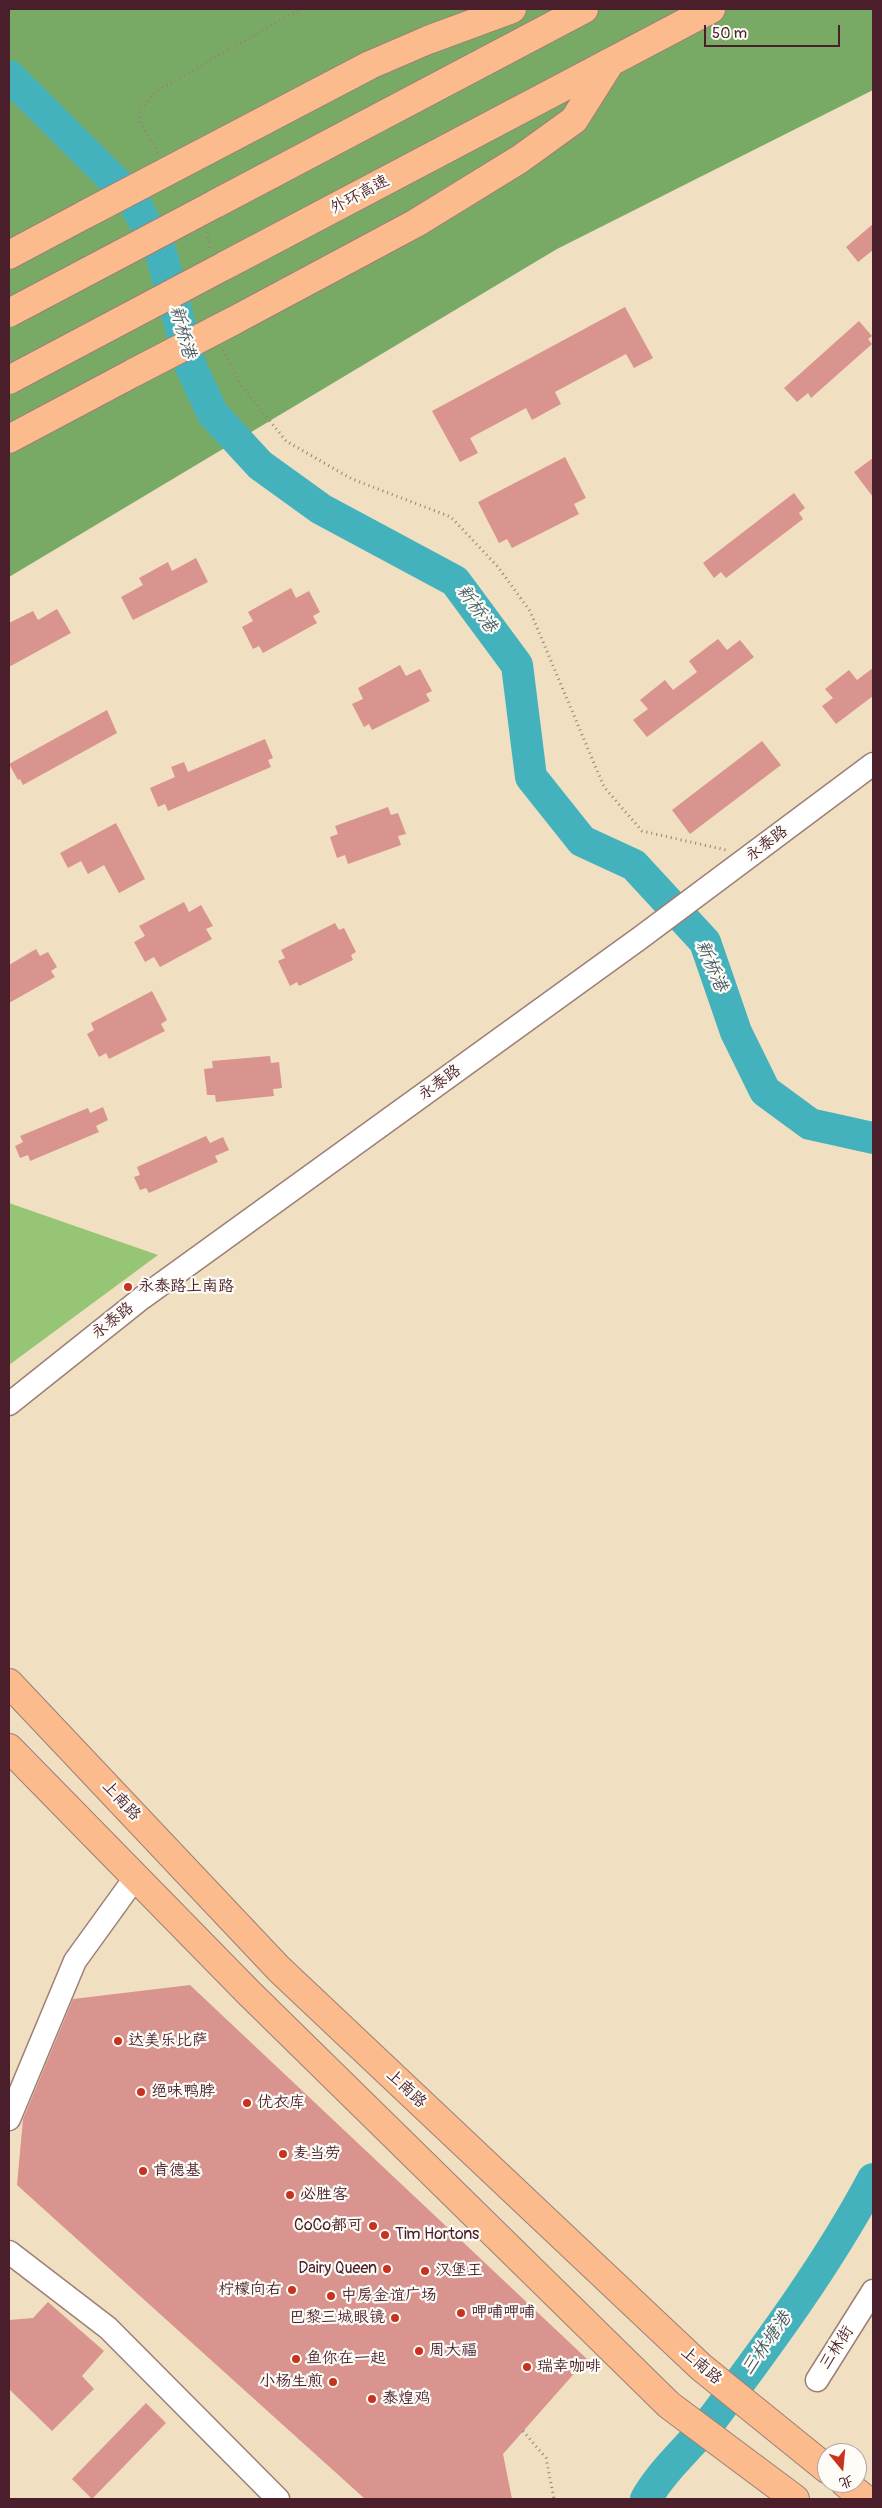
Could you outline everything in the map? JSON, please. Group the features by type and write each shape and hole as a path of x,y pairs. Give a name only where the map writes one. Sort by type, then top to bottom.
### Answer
{"main road":[{"path":"9,255 86,214 174,161 370,65 428,40 512,9"},
{"path":"9,313 210,214 584,9"},
{"name":"外环高速","path":"9,380 217,259 611,62 711,9"},
{"path":"9,439 416,223 520,159 574,120 611,62"},
{"name":"上南路","path":"9,1683 279,1969 701,2367 817,2461"},
{"path":"9,1748 249,1993 669,2405 795,2499"}],"street":[{"name":"永泰路","path":"9,1404 142,1298 734,870 873,764"},
{"path":"9,2119 75,1961 136,1878"},
{"path":"9,2252 108,2328 278,2499"},
{"name":"三林街","path":"817,2380 873,2291"}],"path":[{"path":"174,161 141,124 138,110 158,92 300,9"},
{"path":"210,214 217,259"},
{"path":"222,348 241,385 286,441 352,479 451,517 498,567 530,611 604,787 642,830 734,852 734,870"},
{"path":"523,2431 546,2458 554,2499"}],"green space":[{"path":"9,9 873,9 873,90 557,249 9,577"},
{"path":"9,1203 158,1255 9,1365"}],"building":[{"path":"873,224 873,250 858,262 846,247"},
{"path":"625,307 653,358 634,368 626,354 555,392 561,404 532,420 526,408 470,438 478,453 460,462 432,411"},
{"path":"859,321 872,336 868,339 872,344 811,398 808,393 797,402 784,388"},
{"path":"565,457 586,498 574,504 579,514 512,548 507,539 499,543 478,502"},
{"path":"873,458 873,497 854,472"},
{"path":"794,493 805,508 799,513 803,519 726,578 721,572 714,578 703,563"},
{"path":"196,558 208,582 133,620 121,597 143,585 139,578 168,562 172,571"},
{"path":"291,588 296,598 309,591 320,612 313,616 317,623 263,653 259,646 253,649 242,627 253,621 248,612"},
{"path":"57,609 71,633 9,667 9,623 33,611 38,620"},
{"path":"718,639 727,650 740,640 754,657 647,737 633,720 648,709 640,700 665,680 673,690 697,672 689,661"},
{"path":"400,665 406,676 420,669 432,691 426,694 430,701 372,730 369,724 364,727 352,704 363,699 358,688"},
{"path":"873,668 873,696 836,724 822,706 833,698 825,689 849,670 857,680"},
{"path":"107,710 117,733 23,785 20,779 18,780 9,764"},
{"path":"265,739 273,758 268,760 271,767 168,811 165,804 158,807 150,788 175,777 171,767 184,762 188,772"},
{"path":"762,741 781,765 690,834 672,810"},
{"path":"388,807 391,815 398,813 406,834 398,836 401,845 348,864 345,855 337,858 330,837 338,834 335,826"},
{"path":"116,823 145,879 119,893 104,865 88,874 81,861 68,868 60,853"},
{"path":"184,902 189,912 201,905 213,926 206,929 212,939 160,967 154,957 145,962 134,942 145,936 139,926"},
{"path":"335,923 339,930 344,928 356,952 351,955 353,960 299,986 297,982 290,986 278,961 285,958 281,950"},
{"path":"36,949 40,956 48,952 57,967 51,971 55,977 9,1003 9,965"},
{"path":"152,991 167,1020 161,1024 165,1031 109,1059 106,1053 99,1057 87,1034 94,1030 91,1023"},
{"path":"270,1056 271,1063 279,1062 282,1088 273,1089 274,1096 216,1102 215,1095 207,1095 204,1069 213,1068 212,1061"},
{"path":"103,1107 108,1120 96,1126 99,1132 30,1161 28,1155 20,1158 15,1146 23,1142 20,1136 88,1108 90,1113"},
{"path":"206,1136 210,1143 223,1137 229,1150 215,1156 218,1162 149,1193 146,1188 140,1190 134,1177 140,1175 137,1167"},
{"name":"中房金谊广场","path":"190,1985 587,2359 503,2454 512,2499 365,2499 17,2185 23,2119 73,1999"},
{"path":"48,2302 104,2351 82,2376 94,2389 52,2431 9,2389 9,2320 33,2318"},
{"path":"146,2403 166,2423 92,2499 72,2479"}],"waterway":[{"name":"新桥港","path":"9,76 132,198 161,253 191,367 213,414 260,465 321,509 455,581 517,665 531,777 582,841 634,865 705,942 736,1032 765,1091 810,1124 873,1138"},
{"name":"三林塘港","path":"646,2499 661,2477 714,2417 777,2331 837,2241 873,2179"}],"place":[{"name":"永泰路上南路","path":"128,1287"},
{"name":"达美乐比萨","path":"118,2041"},
{"name":"绝味鸭脖","path":"141,2092"},
{"name":"优衣库","path":"247,2103"},
{"name":"麦当劳","path":"283,2154"},
{"name":"肯德基","path":"143,2171"},
{"name":"必胜客","path":"290,2195"},
{"name":"CoCo都可","path":"373,2226"},
{"name":"Tim Hortons","path":"385,2235"},
{"name":"Dairy Queen","path":"387,2269"},
{"name":"汉堡王","path":"425,2271"},
{"name":"柠檬向右","path":"292,2290"},
{"name":"中房金谊广场","path":"331,2296"},
{"name":"呷哺呷哺","path":"461,2313"},
{"name":"巴黎三城眼镜","path":"395,2318"},
{"name":"周大福","path":"419,2351"},
{"name":"鱼你在一起","path":"296,2359"},
{"name":"瑞幸咖啡","path":"527,2367"},
{"name":"小杨生煎","path":"333,2382"},
{"name":"泰煌鸡","path":"372,2399"}]}
